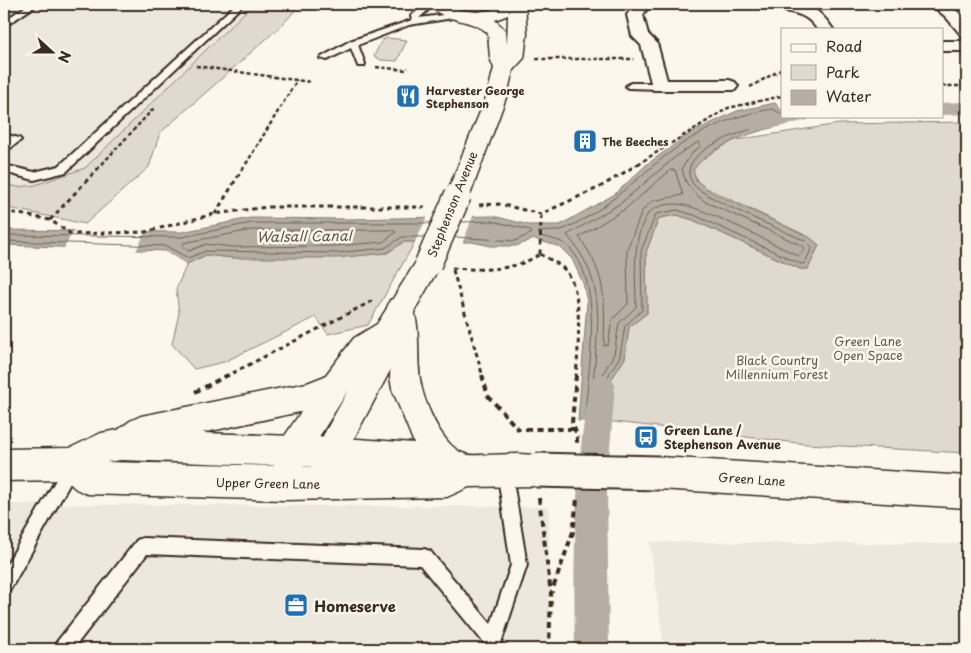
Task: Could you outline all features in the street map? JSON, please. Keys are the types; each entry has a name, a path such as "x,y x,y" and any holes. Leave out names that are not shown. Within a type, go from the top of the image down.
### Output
{"main road":[{"name":"Stephenson Avenue","path":"438,4 447,11 485,21 497,31 499,58 504,68"},
{"path":"466,16 500,12 514,4 518,48"},
{"name":"Stephenson Avenue","path":"285,484 293,451 334,386 364,347 393,320 430,272 464,200 504,68 515,58 518,48"},
{"name":"Stephenson Avenue","path":"324,484 330,452 385,354 393,320"},
{"path":"393,320 406,340 405,377 407,389 428,442 454,465"},
{"path":"121,445 141,431 309,396 334,386"},
{"name":"Upper Green Lane","path":"6,465 73,464 101,448 121,445 330,452 454,465 536,470"},
{"name":"Upper Green Lane","path":"73,464 87,478 285,484 447,481 454,465"},
{"name":"Green Lane","path":"536,470 659,473 967,492"}],"street":[{"path":"642,4 635,15 640,36 649,43 659,86 729,86"},
{"path":"782,4 814,12 824,28"},
{"path":"938,4 964,24"},
{"path":"944,46 967,46"}],"lane":[{"path":"4,25 34,4"},
{"path":"4,170 34,176 62,169 240,4"},
{"path":"324,58 353,43 409,21 431,4"},
{"path":"409,21 466,16"},
{"path":"353,43 365,65"},
{"path":"631,86 659,86"},
{"path":"4,137 16,140 4,150"},
{"path":"4,584 73,464"},
{"path":"492,645 520,564 504,469"},
{"path":"62,649 143,546 424,557 492,645"}],"path":[{"path":"518,48 526,49 532,58 545,60 593,57 652,59"},
{"path":"365,65 406,70 408,68"},
{"path":"200,66 310,82"},
{"path":"729,86 749,88 781,70"},
{"path":"214,214 297,80"},
{"path":"944,86 967,86"},
{"path":"464,200 499,204 541,214 600,187 728,108 781,96"},
{"path":"50,220 162,101"},
{"path":"4,211 50,220 71,234 145,232 214,214 268,208 432,206"},
{"path":"190,394 430,272 513,268 528,263 540,254 541,214"},
{"path":"430,272 488,396 518,429 575,429"},
{"path":"536,470 551,594"}],"shaded area":[{"path":"4,4 253,4 85,168 35,185 18,187 4,184"},
{"path":"4,504 549,507 549,649 4,649"},
{"path":"650,542 967,544 967,649 664,649"}],"green space":[{"path":"253,4 301,4 282,25 160,133 149,167 85,224 4,207 4,184 18,187 35,185 85,168"},
{"path":"387,38 407,40 397,61 381,60 374,56 382,40"},
{"name":"Green Lane Open Space","path":"967,122 967,453 807,444 597,420 609,383 625,358 629,327 647,313 646,252 659,218 677,215 693,220 800,269 808,269 819,245 809,237 702,186 697,181 693,170 702,158 735,140 839,124"},
{"path":"403,242 415,242 368,325 328,334 316,317 224,362 194,369 172,344 179,313 176,289 187,264 206,255 233,258 387,253"}],"water":[{"name":"Walsall Canal","path":"775,103 781,110 781,118 788,118 792,123 751,134 725,144 702,160 693,170 697,181 711,192 809,237 819,245 808,269 800,269 693,220 677,215 659,218 646,252 647,313 629,327 625,358 609,383 597,420 578,421 587,302 583,283 572,259 560,247 534,239 516,246 491,246 472,242 404,242 387,253 336,258 233,258 206,255 187,264 166,251 4,245 4,230 182,232 250,218 346,219 493,216 529,225 560,225 615,194 646,165 692,132 737,111"}],"pier":[{"path":"474,214 462,244 414,244 428,215"},
{"path":"147,229 136,251 63,250 74,230"}],"waterway":[{"path":"944,109 967,108"},
{"path":"756,125 791,118"},
{"path":"592,649 592,485 602,386"}],"place":[{"name":"Harvester George Stephenson","path":"408,96"},
{"name":"The Beeches","path":"585,141"},
{"name":"Green Lane / Stephenson Avenue","path":"646,437"},
{"name":"Homeserve","path":"296,605"}],"park label":[{"name":"Black Country Millennium Forest","path":"777,367"}]}
